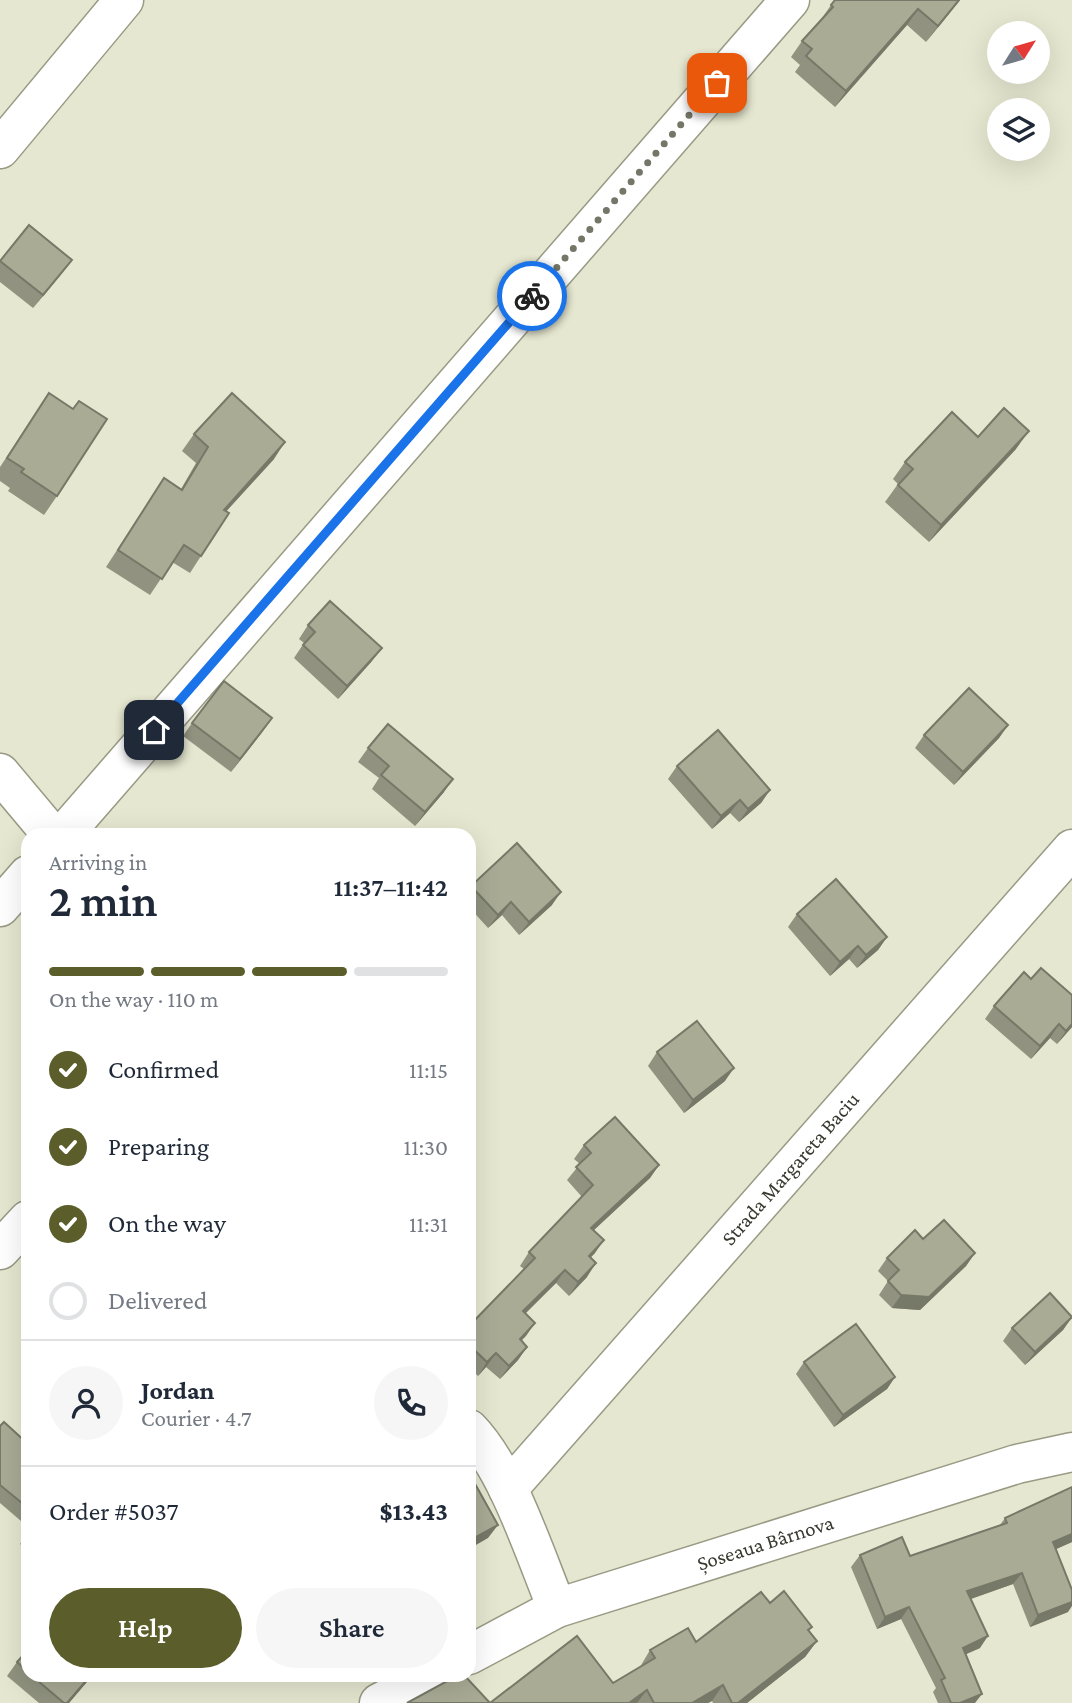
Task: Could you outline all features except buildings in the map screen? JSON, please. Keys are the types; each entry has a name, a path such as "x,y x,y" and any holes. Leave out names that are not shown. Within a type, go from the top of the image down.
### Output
{"street":[{"path":"0,149 124,0"},
{"path":"69,828 790,0"},
{"path":"0,773 46,828"},
{"name":"Strada Margareta Baciu","path":"508,1489 1072,849"},
{"path":"0,907 21,883"},
{"path":"0,1250 21,1228"},
{"path":"476,1436 508,1489 557,1608"},
{"name":"Șoseaua Bârnova","path":"476,1651 557,1608 1017,1464 1072,1452"},
{"path":"379,1703 419,1682"}],"way so far":[{"path":"532,296 717,83"}],"route":[{"path":"154,730 532,296"}]}
